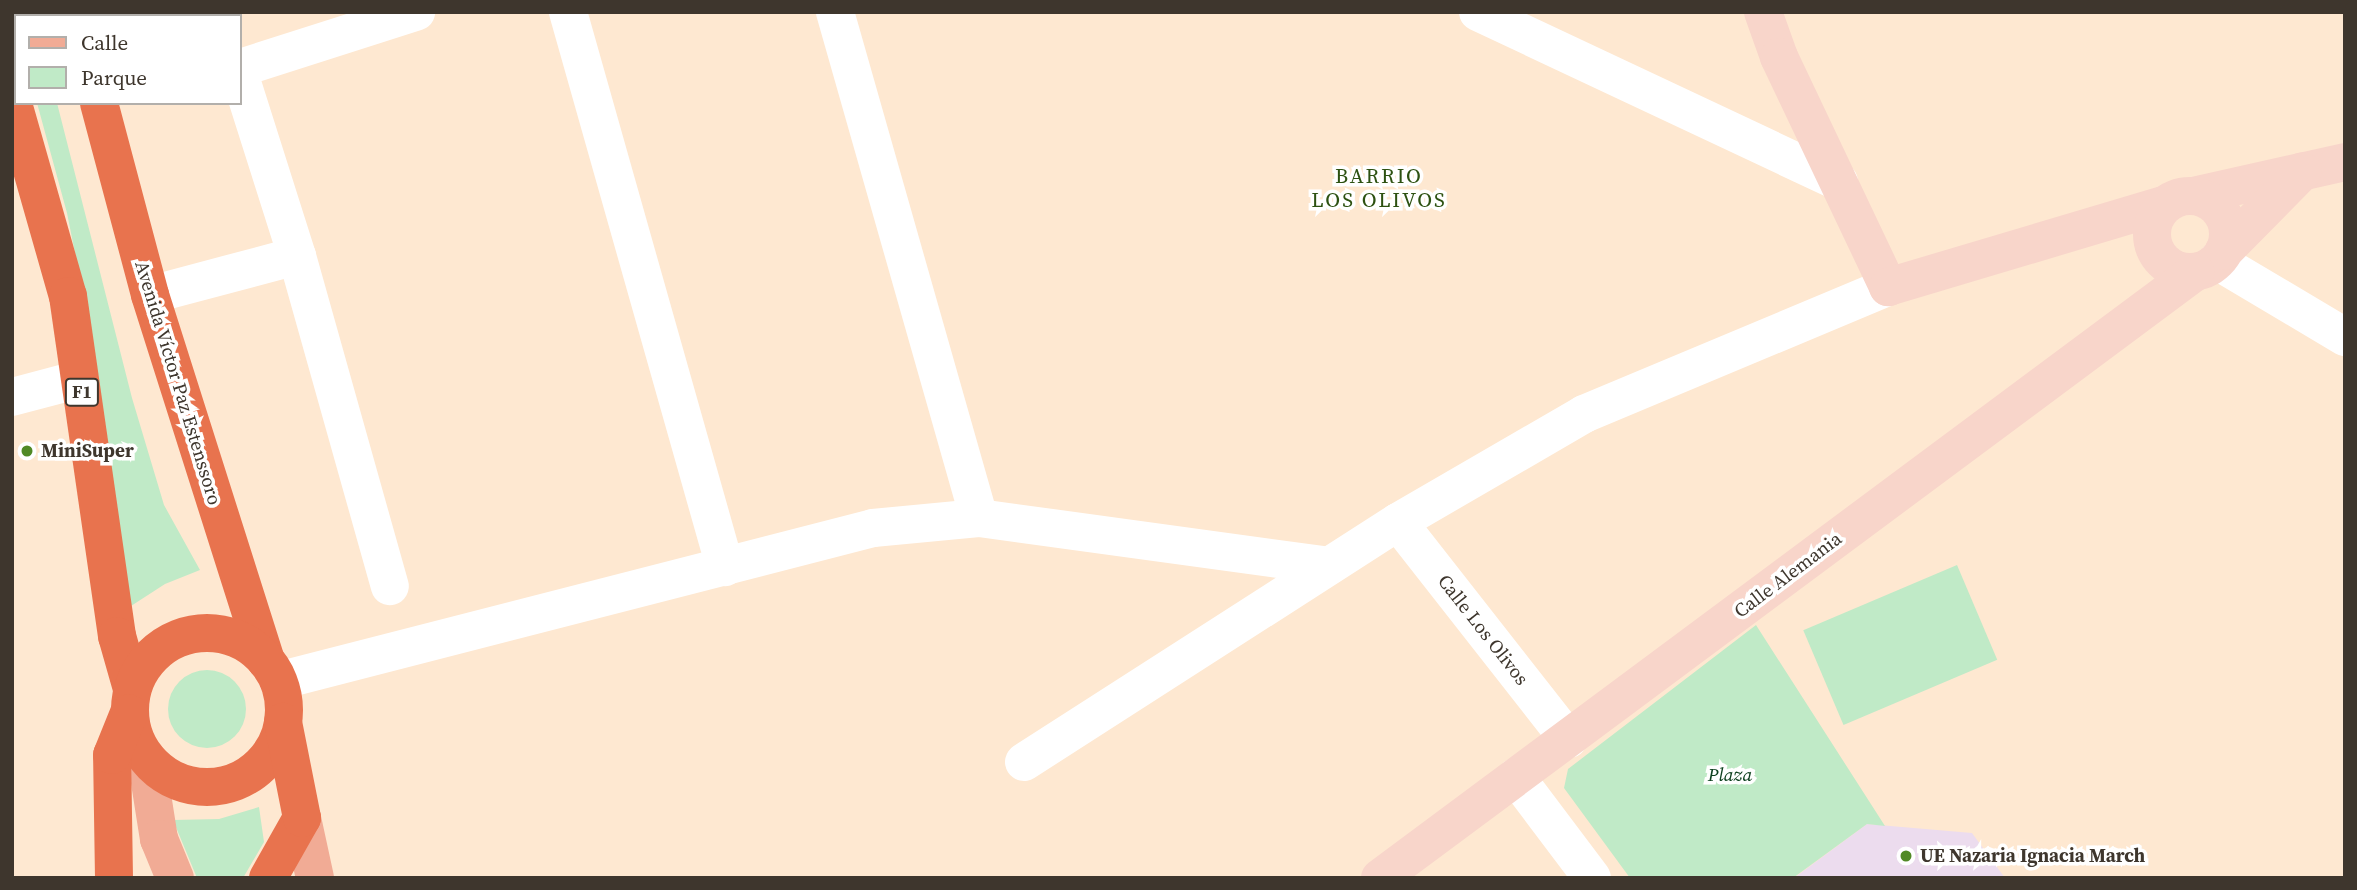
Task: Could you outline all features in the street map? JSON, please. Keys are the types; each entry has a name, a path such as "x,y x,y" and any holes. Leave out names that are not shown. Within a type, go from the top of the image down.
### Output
{"highway":[{"name":"F1","path":"12,100 68,296 117,636 131,701 134,736 146,757 164,775 188,785 214,787 238,781 260,766 275,747 283,722"},
{"name":"Avenida Víctor Paz Estenssoro","path":"100,105 150,295 272,671"},
{"path":"114,878 112,755 142,667 158,650 179,638 202,633 226,636 248,645 272,671"},
{"name":"F1","path":"272,671 302,818"},
{"path":"268,878 302,818"}],"main road":[{"name":"F1","path":"146,757 159,839 175,878"},
{"name":"F1","path":"302,818 315,878"}],"street":[{"path":"242,67 416,12"},
{"path":"568,12 725,567"},
{"path":"835,12 979,518"},
{"path":"1478,12 1839,182"},
{"path":"1763,12 1779,57 1888,287"},
{"path":"242,82 297,256 390,586"},
{"path":"1024,762 1398,522 1584,414 1888,287 2179,200 2345,162"},
{"name":"Calle Alemania","path":"1380,878 2212,261 2303,171"},
{"path":"2179,200 2153,224 2155,249 2172,267 2212,261 2345,337"},
{"path":"2179,200 2221,211 2228,230 2212,261"},
{"path":"150,295 297,256"},
{"path":"12,397 80,379"},
{"path":"272,671 725,567 873,528 979,518 1329,566"},
{"name":"Calle Los Olivos","path":"1398,522 1568,739"},
{"path":"1516,777 1592,878"}],"shaded area":[{"name":"UE Nazaria Ignacia March","path":"1867,824 1972,833 2005,878 1794,878"}],"green space":[{"path":"38,105 58,105 132,398 164,505 200,570 165,584 131,606 92,338 67,213"},
{"path":"1957,565 1997,660 1844,725 1803,630"},
{"name":"Plaza","path":"1756,625 1885,826 1867,824 1793,878 1630,878 1564,788 1568,769"},
{"path":"199,670 215,670 229,676 240,687 246,701 246,717 240,731 229,742 215,748 199,748 185,742 174,731 168,717 168,701 174,687 185,676"},
{"path":"259,807 264,842 243,878 197,878 173,820 219,819"}],"place":[{"name":"MiniSuper","path":"27,451"},
{"name":"UE Nazaria Ignacia March","path":"1906,856"}],"district":[{"name":"BARRIO LOS OLIVOS","path":"1379,188"}]}
